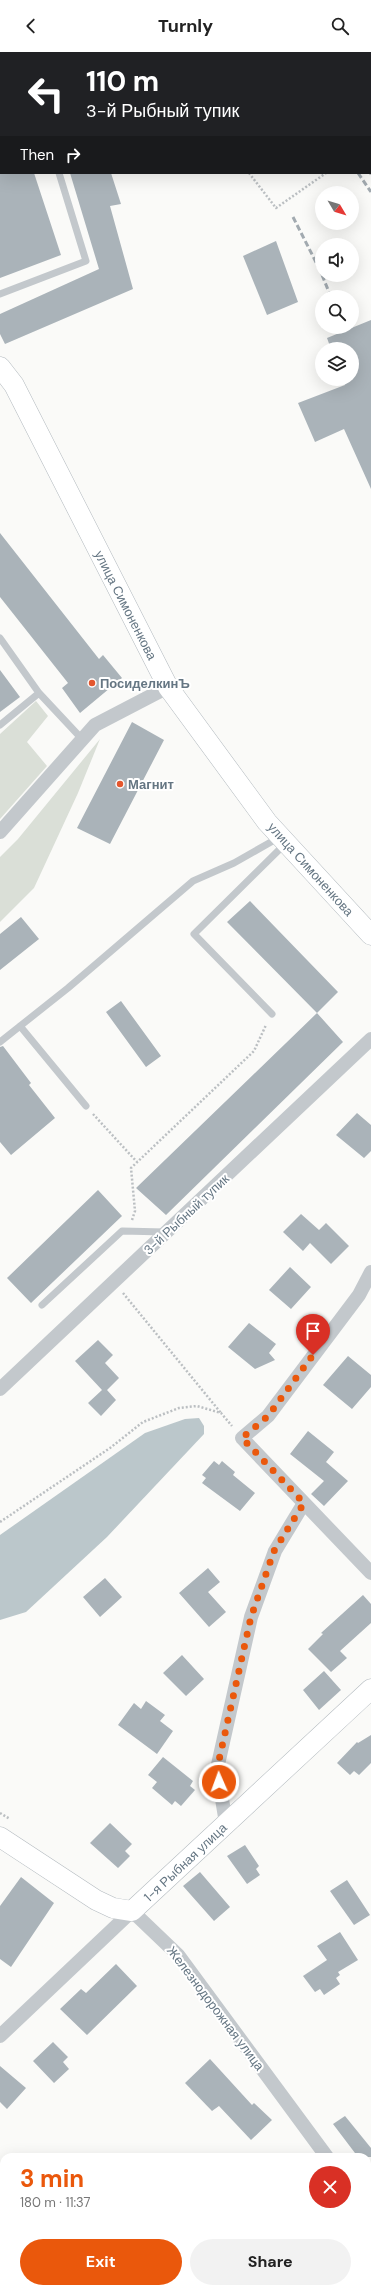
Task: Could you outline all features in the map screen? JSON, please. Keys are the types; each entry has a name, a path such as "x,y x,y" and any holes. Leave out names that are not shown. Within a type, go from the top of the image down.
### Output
{"street":[{"name":"улица Симоненкова","path":"0,367 14,385 168,687 267,822 371,935"},
{"path":"0,832 95,725 168,687"},
{"name":"3-й Рыбный тупик","path":"0,1389 371,1039"},
{"path":"371,1272 359,1295 268,1416 242,1438 371,1573"},
{"path":"226,1823 217,1769 251,1617 274,1551 304,1503"},
{"name":"1-я Рыбная улица","path":"0,2036 371,1689"},
{"path":"0,1837 96,1900 112,1908 132,1911"},
{"name":"Железнодорожная улица","path":"132,1911 178,1956 324,2153"}],"lane":[{"path":"0,294 86,261 59,174"},
{"path":"0,638 39,693 82,739"},
{"path":"0,726 39,693"},
{"path":"272,1014 194,934 283,840"},
{"path":"0,1042 193,881 283,840"},
{"path":"20,1026 86,1106"},
{"path":"42,1305 122,1231 167,1232"}],"path":[{"path":"250,174 276,208 325,174"},
{"path":"129,1231 135,1211 131,1168 254,1051 272,1014"},
{"path":"86,1106 137,1162"},
{"path":"114,1282 242,1438"},
{"path":"0,1522 110,1448 144,1422 179,1408 197,1406 221,1413"}],"shaded area":[{"path":"36,701 48,716 27,742 47,766 0,819 0,734"},
{"path":"100,739 78,793 34,888 0,922 0,857 18,839"},
{"path":"199,1418 204,1426 204,1434 107,1537 26,1612 0,1620 0,1535 145,1433 185,1419"}],"building":[{"path":"0,174 34,174 61,255 0,278"},
{"path":"70,174 111,174 121,204 110,206 133,289 5,344 0,334 0,314 99,269"},
{"path":"276,241 298,302 267,315 243,256"},
{"path":"371,320 371,489 344,429 315,442 298,403 342,386 359,386 359,342 328,342 327,338 337,334 359,334 359,325"},
{"path":"0,533 99,659 103,655 122,678 80,713 62,688 68,683 0,597"},
{"path":"0,670 20,697 0,712"},
{"name":"Магнит","path":"132,722 164,740 110,844 77,828"},
{"path":"250,901 338,992 317,1013 227,922"},
{"path":"21,917 39,939 0,970 0,934"},
{"path":"121,1001 161,1056 146,1067 106,1012"},
{"path":"317,1013 343,1042 166,1215 136,1188"},
{"path":"3,1046 31,1083 29,1085 55,1118 11,1155 0,1142 0,1047"},
{"path":"357,1113 371,1125 371,1151 364,1158 336,1135"},
{"path":"98,1190 122,1216 31,1303 7,1278"},
{"path":"301,1214 319,1230 326,1223 349,1246 331,1264 310,1243 303,1251 283,1232"},
{"path":"290,1267 311,1287 291,1309 269,1290"},
{"path":"249,1323 276,1344 269,1353 275,1360 255,1369 228,1347"},
{"path":"98,1340 113,1355 105,1363 119,1378 107,1390 116,1400 101,1416 88,1403 102,1390 75,1361"},
{"path":"348,1356 371,1375 371,1387 352,1409 323,1385"},
{"path":"308,1431 334,1452 326,1462 348,1481 324,1506 311,1494 324,1481 290,1454"},
{"path":"214,1461 219,1465 222,1461 235,1472 233,1475 255,1493 240,1511 202,1483 206,1478 202,1475"},
{"path":"208,1568 220,1582 208,1592 226,1612 209,1627 179,1593"},
{"path":"105,1578 122,1597 100,1617 83,1597"},
{"path":"363,1595 371,1604 371,1623 340,1651 347,1658 331,1672 308,1649 323,1634 321,1633"},
{"path":"182,1655 204,1679 186,1696 163,1673"},
{"path":"324,1671 341,1690 319,1710 303,1690"},
{"path":"146,1701 165,1715 160,1721 173,1731 157,1754 118,1725 134,1703 141,1709"},
{"path":"371,1735 371,1763 359,1775 354,1771 350,1775 337,1763 357,1742 358,1743"},
{"path":"163,1757 193,1781 190,1786 195,1790 181,1806 175,1801 172,1805 152,1788 157,1782 148,1775"},
{"path":"110,1823 132,1844 125,1851 130,1856 118,1868 90,1843"},
{"path":"245,1845 259,1866 256,1869 260,1875 247,1884 227,1856"},
{"path":"200,1872 230,1907 214,1921 183,1886"},
{"path":"21,1877 54,1903 11,1967 0,1959 0,1906"},
{"path":"347,1880 370,1915 354,1925 330,1891"},
{"path":"340,1932 358,1960 338,1972 340,1975 336,1978 340,1984 324,1995 320,1989 315,1992 303,1976 327,1960 317,1946"},
{"path":"116,1964 137,1986 87,2035 60,2009 81,1989 86,1993"},
{"path":"53,2042 68,2057 63,2062 69,2069 54,2083 33,2061"},
{"path":"210,2059 252,2105 254,2103 272,2120 251,2140 219,2106 212,2111 185,2083"},
{"path":"0,2066 26,2088 7,2109 0,2102"},
{"path":"345,2116 371,2148 371,2153 355,2153 333,2124"}],"railway":[{"path":"359,174 371,192"},
{"path":"293,217 315,260"},
{"path":"325,282 328,290"}],"place":[{"name":"ПосиделкинЪ","path":"92,683"},
{"name":"Магнит","path":"120,784"}],"route":[{"path":"219,1782 217,1769 251,1617 274,1551 304,1503 242,1438 268,1416 313,1355"}]}
